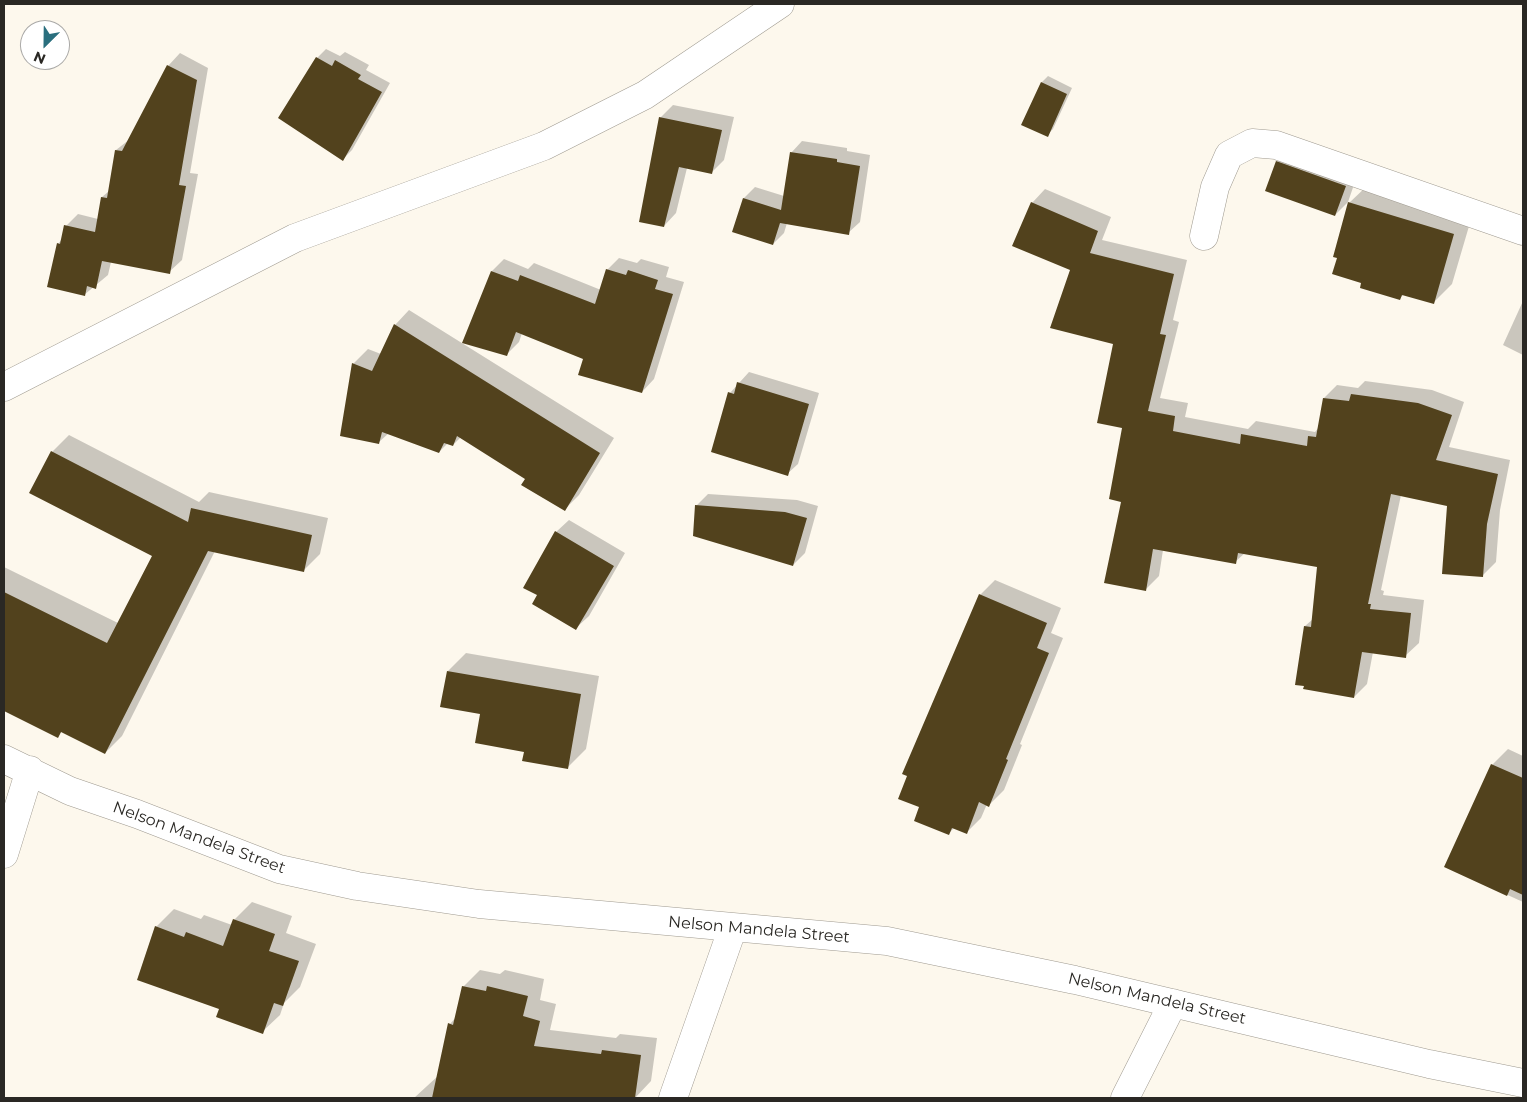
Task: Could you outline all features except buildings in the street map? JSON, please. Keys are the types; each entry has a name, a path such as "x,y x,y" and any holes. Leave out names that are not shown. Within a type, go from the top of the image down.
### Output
{"street":[{"path":"4,387 295,238 544,146 645,95 780,4"},
{"path":"1204,236 1215,188 1229,155 1252,143 1276,145 1523,231"},
{"name":"Nelson Mandela Street","path":"4,759 70,791 136,814 279,869 357,886 479,904 887,941 1075,980 1429,1064 1523,1083"},
{"path":"4,854 30,770"},
{"path":"673,1098 733,927"},
{"path":"1125,1098 1173,1003"}]}
